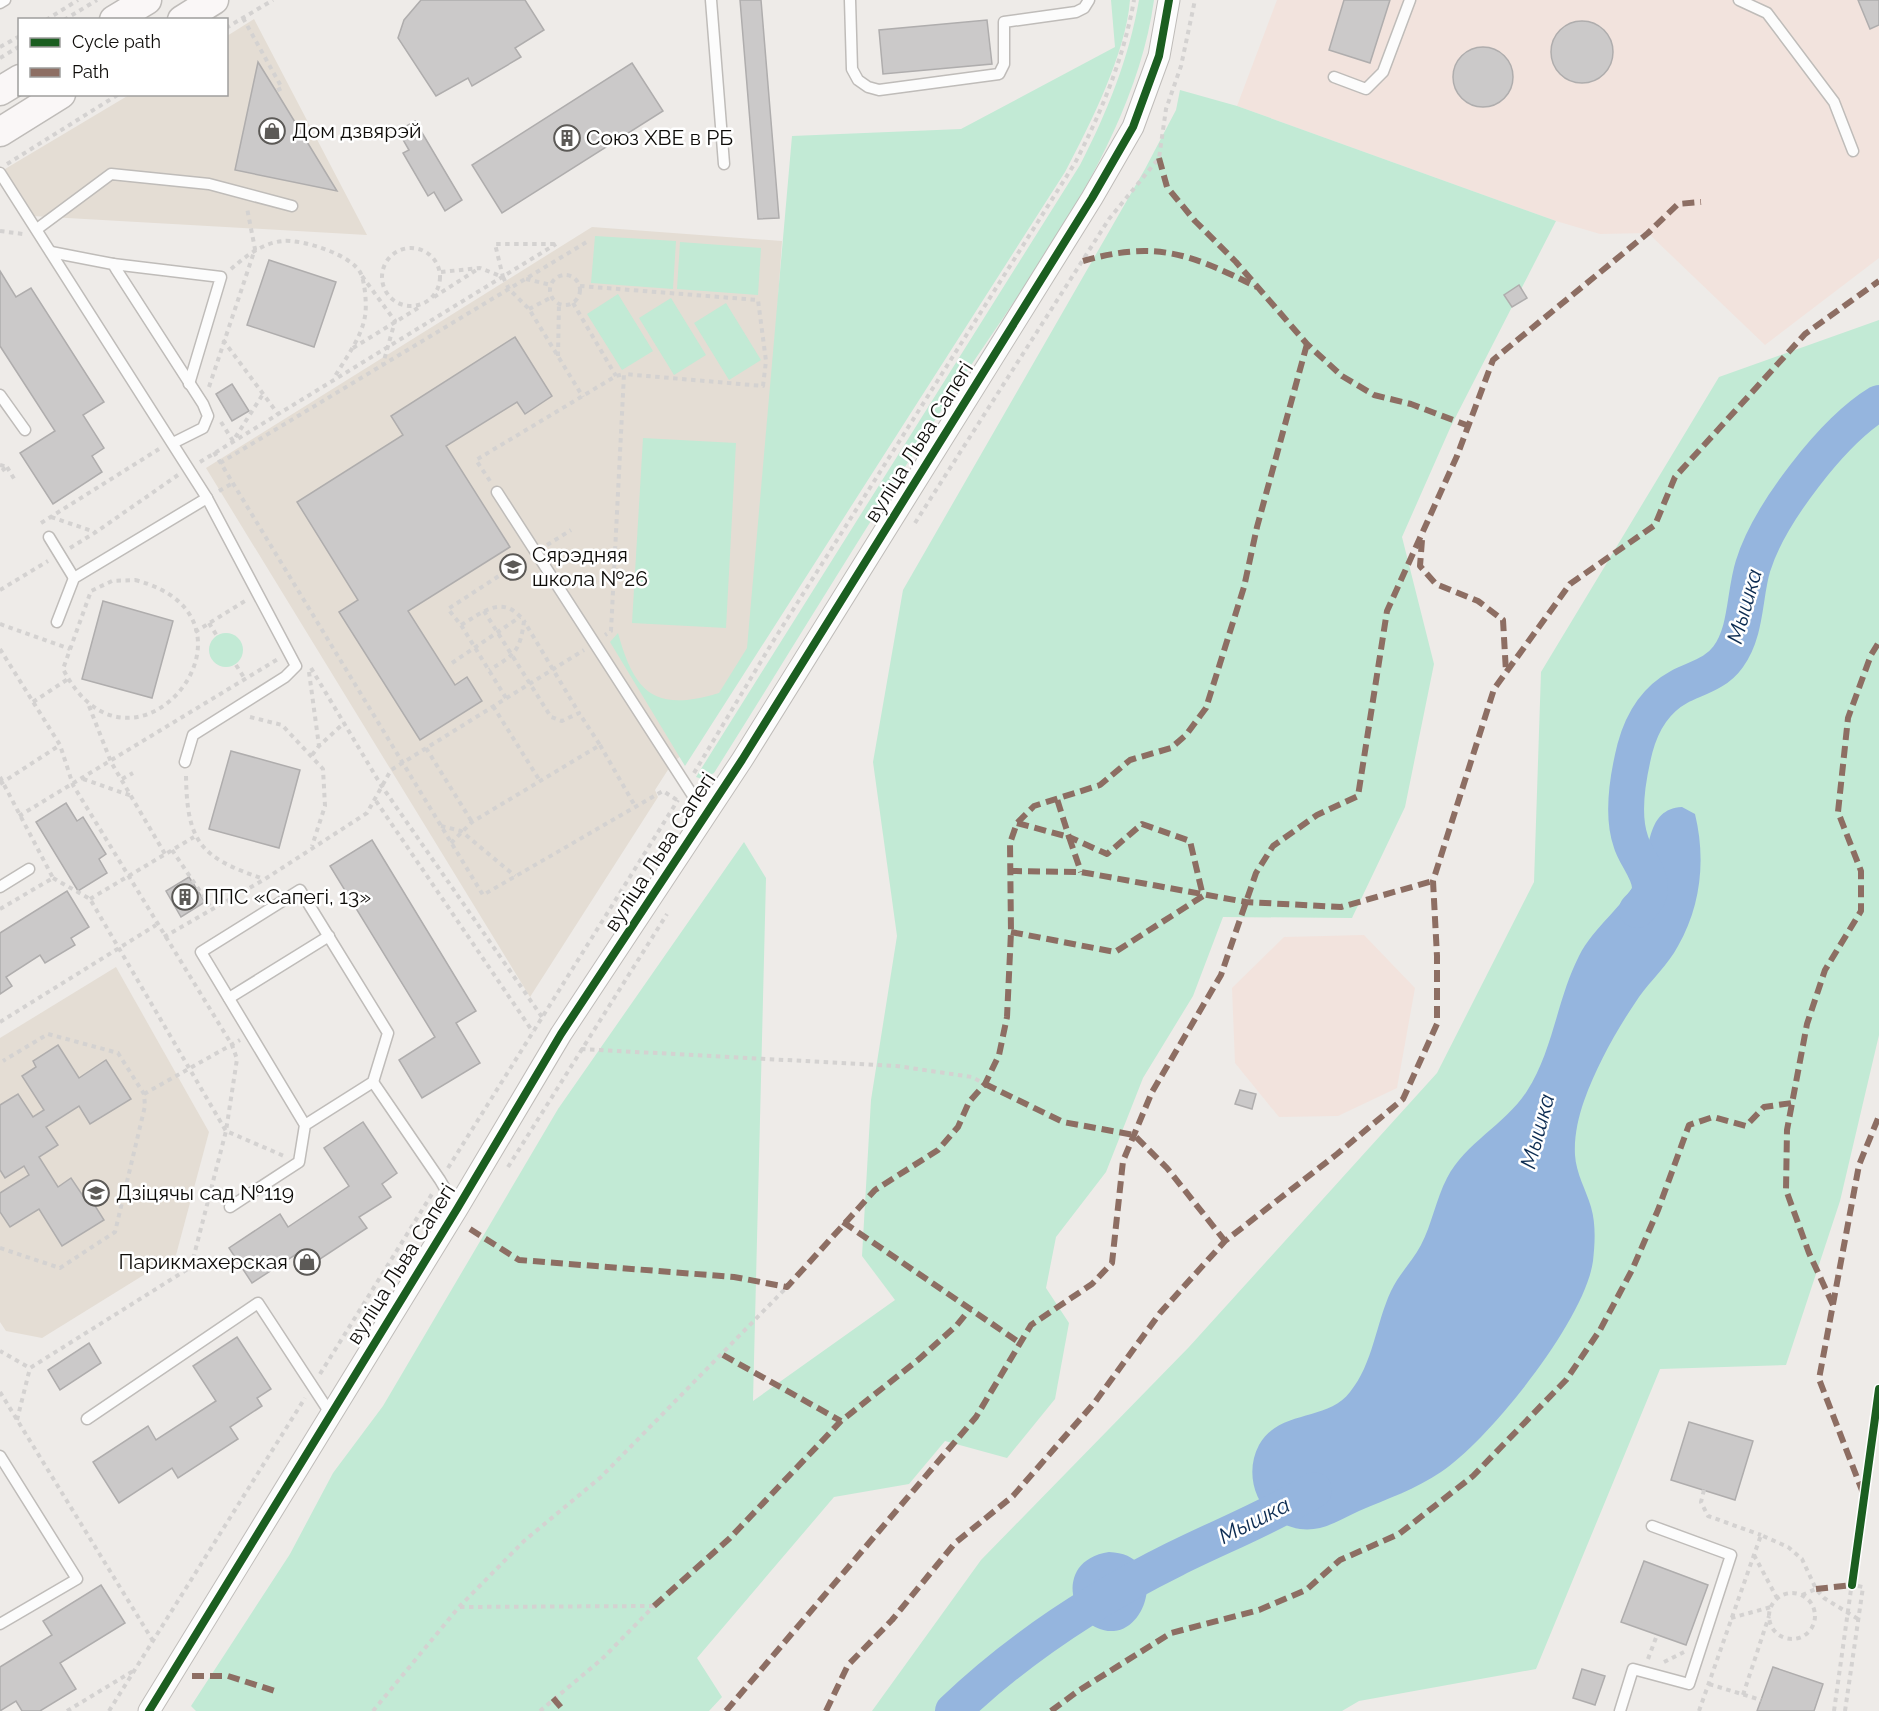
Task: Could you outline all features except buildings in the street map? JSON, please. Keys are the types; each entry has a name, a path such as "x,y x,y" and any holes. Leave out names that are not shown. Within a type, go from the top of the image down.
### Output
{"main road":[{"path":"117,18 147,0"},
{"path":"185,18 214,0"},
{"path":"0,91 18,80"},
{"path":"0,132 58,96"}],"street":[{"name":"вуліца Льва Сапегі","path":"149,1711 457,1209 561,1034 706,816 1110,168 1133,127 1159,56 1169,0"}],"lane":[{"path":"0,3 5,0"},
{"path":"711,0 724,164"},
{"path":"850,0 852,69 858,80 879,90 999,74 1004,64 1004,22 1076,12 1084,8 1089,0"},
{"path":"1334,77 1366,89 1383,72 1410,0"},
{"path":"1739,0 1767,13 1834,102 1853,151"},
{"path":"0,170 32,232 51,252 188,468 210,496 296,666 285,677 193,735 186,762"},
{"path":"32,232 111,174 209,184 292,206"},
{"path":"51,252 114,264 221,277 189,384"},
{"path":"114,264 189,384 204,402 208,416 203,428 173,443"},
{"path":"0,395 25,430"},
{"path":"497,492 706,816"},
{"path":"57,622 74,578 210,496"},
{"path":"49,537 74,578"},
{"path":"0,886 29,869"},
{"path":"231,1207 299,1162 305,1125 201,952 300,890 388,1033 373,1082 305,1125"},
{"path":"229,998 330,936"},
{"path":"373,1082 440,1180 457,1209"},
{"path":"87,1419 258,1303 330,1413"},
{"path":"0,1456 77,1579 0,1624"},
{"path":"1620,1711 1633,1670 1689,1684 1731,1555 1652,1526"}],"path":[{"path":"49,18 78,0"},
{"path":"67,18 97,0"},
{"path":"228,27 273,0"},
{"path":"109,1711 678,800 772,643 1075,163 1093,129 1125,42 1134,0"},
{"path":"243,18 282,88 276,91"},
{"path":"0,47 18,37"},
{"path":"0,58 18,47"},
{"path":"0,170 116,96"},
{"path":"233,441 204,402 255,249 244,192"},
{"path":"0,231 32,232"},
{"path":"220,463 590,240"},
{"path":"221,277 255,249 283,241 321,247 351,263 395,321"},
{"path":"0,590 96,532 188,468 389,344 503,277 556,244 495,244 503,277 509,289 529,309 583,397"},
{"path":"412,248 423,250 433,258 441,272 440,286 434,296 422,305 404,306 392,300 384,289 382,274 387,261 397,251 412,248"},
{"path":"352,348 480,268"},
{"path":"441,272 480,268 503,277"},
{"path":"333,380 352,348 365,315 361,274"},
{"path":"558,357 559,304 552,297 551,285 558,277 567,275 573,277 580,286 580,294 573,303 559,304"},
{"path":"526,279 551,285"},
{"path":"497,492 476,460 616,376 624,374 763,386 766,361 758,300 580,286"},
{"path":"529,309 552,297"},
{"path":"573,303 616,376"},
{"path":"208,319 278,414"},
{"path":"383,365 395,321"},
{"path":"164,937 265,879 367,813 376,801 381,784 391,770 594,644 611,631 624,374"},
{"path":"233,441 262,394"},
{"path":"41,523 160,448"},
{"path":"214,452 483,895 663,791 678,800"},
{"path":"0,465 7,467 16,482"},
{"path":"0,472 7,467"},
{"path":"210,496 233,483"},
{"path":"50,517 96,532"},
{"path":"507,698 461,625 448,609 571,530"},
{"path":"135,579 158,585 177,599 191,618 195,632 196,663 187,685 172,702 152,713 130,717 109,714 89,704 73,689 63,669 70,649 91,591 112,581 135,579"},
{"path":"195,632 252,596"},
{"path":"461,625 484,611 500,606 517,611 635,806"},
{"path":"484,611 551,717 562,721 579,713"},
{"path":"452,663 521,617"},
{"path":"489,670 513,656 522,642 524,621"},
{"path":"210,623 217,636"},
{"path":"0,624 70,649"},
{"path":"0,649 60,746 73,785 156,925 232,1045 237,1059 226,1131 191,1267 30,1368 16,1420"},
{"path":"319,746 307,663 381,784 542,1017"},
{"path":"236,665 245,679"},
{"path":"33,702 68,679"},
{"path":"89,704 111,762 165,854"},
{"path":"493,706 540,781"},
{"path":"230,713 282,725 323,769 325,806 312,847"},
{"path":"312,755 344,723"},
{"path":"451,843 472,822 600,745"},
{"path":"2,783 60,746"},
{"path":"426,748 472,822"},
{"path":"186,762 186,808 194,837 208,853 234,869 265,879"},
{"path":"122,779 133,773"},
{"path":"0,777 34,843"},
{"path":"82,779 132,796"},
{"path":"19,816 73,785"},
{"path":"376,801 533,1032"},
{"path":"441,826 462,831 515,876"},
{"path":"90,899 194,837"},
{"path":"171,850 212,909"},
{"path":"53,878 90,899 118,951 226,1131 299,1162"},
{"path":"0,1022 118,951 156,925"},
{"path":"0,1248 60,1268 115,1232 145,1106 144,1094 118,1053 48,1034 3,1061"},
{"path":"144,1094 250,1034"},
{"path":"581,1049 897,1066 972,1077 985,1084"},
{"path":"374,1711 459,1607 524,1541 601,1477 787,1287"},
{"path":"0,1351 30,1368"},
{"path":"1834,1711 1879,1389"},
{"path":"0,1392 153,1641"},
{"path":"1704,1490 1701,1502 1708,1516 1788,1547 1802,1559 1816,1589 1824,1598 1858,1619"},
{"path":"1700,1711 1761,1535"},
{"path":"1753,1555 1777,1598"},
{"path":"1846,1711 1863,1587 1852,1585"},
{"path":"1801,1595 1816,1589"},
{"path":"1743,1695 1769,1616 1777,1598 1788,1593 1801,1595 1811,1603 1815,1616 1813,1624 1804,1636 1789,1639 1782,1637 1771,1627 1769,1616"},
{"path":"459,1607 654,1606 602,1659 540,1711"},
{"path":"1644,1672 1657,1635"},
{"path":"67,1711 135,1670"},
{"path":"1709,1684 1761,1700"}],"shaded area":[{"path":"1277,0 1879,0 1879,258 1765,345 1648,233 1600,234 1556,221 1237,106"},
{"path":"254,19 367,235 32,216 5,169 127,96 228,96 228,35"},
{"name":"Сярэдняя школа №26","path":"592,227 782,241 755,644 685,753 673,762 655,790 658,797 530,997 206,468"},
{"path":"1364,935 1415,988 1397,1088 1338,1116 1279,1117 1235,1063 1232,988 1284,937"},
{"name":"Дзіцячы сад №119","path":"116,967 209,1132 176,1255 42,1338 6,1331 0,1322 0,1038"}],"green space":[{"path":"1111,0 1130,0 1122,43 1095,111 1065,172 685,766 610,642 618,633 632,671 651,693 664,699 679,700 719,693 747,648 792,136 961,129 1115,47"},
{"path":"1139,0 1154,0 1143,54 1124,107 1101,159 1073,209 918,446 714,773 702,779 696,777 1080,165 1116,85 1135,22"},
{"path":"1180,90 1237,106 1556,221 1451,426 1402,537 1434,664 1405,807 1352,918 1223,917 1193,996 1143,1078 1106,1172 1056,1237 1046,1288 1069,1323 1055,1399 1007,1458 945,1441 909,1484 834,1497 697,1658 722,1697 709,1711 196,1711 191,1706 290,1554 333,1473 383,1406 558,1109 744,842 766,878 753,1401 895,1300 862,1256 871,1100 897,936 873,762 903,590 1145,169 1176,110"},
{"path":"595,236 676,241 673,289 591,283"},
{"path":"680,242 761,248 758,295 677,289"},
{"path":"618,294 653,351 622,370 587,314"},
{"path":"671,298 706,355 674,375 639,318"},
{"path":"726,303 761,360 729,380 694,323"},
{"path":"1879,320 1879,1035 1840,1201 1786,1365 1660,1369 1536,1669 1359,1701 1342,1711 872,1711 981,1560 1189,1347 1437,1073 1534,882 1541,672 1719,377"},
{"path":"643,438 736,443 726,628 632,623"},
{"path":"226,633 238,638 243,650 238,662 226,667 214,662 209,650 214,638"}],"water":[{"path":"1682,807 1695,814 1700,848 1699,882 1692,915 1674,953 1639,997 1608,1048 1589,1088 1578,1121 1575,1141 1576,1162 1593,1213 1595,1240 1593,1261 1586,1286 1573,1314 1554,1345 1509,1406 1461,1456 1441,1472 1411,1489 1324,1527 1300,1529 1286,1525 1265,1509 1258,1498 1252,1472 1259,1445 1278,1426 1329,1408 1340,1401 1358,1381 1391,1291 1421,1245 1447,1178 1464,1154 1508,1114 1527,1091 1543,1059 1565,990 1585,945 1633,887 1643,866 1656,823 1670,809"},
{"path":"1109,1552 1127,1556 1139,1565 1146,1577 1147,1591 1144,1605 1137,1618 1126,1627 1114,1631 1099,1629 1087,1621 1078,1610 1073,1596 1073,1582 1079,1569 1090,1558"}],"waterway":[{"name":"Мышка","path":"1637,910 1644,903 1650,888 1648,876 1631,842 1626,807 1630,771 1641,729 1663,698 1679,687 1712,672 1728,657 1739,636 1753,566 1773,523 1805,475 1823,453 1861,416 1879,403"},
{"name":"Мышка","path":"953,1711 1004,1666 1058,1626 1087,1608 1145,1574 1263,1518 1314,1490"}],"marked path":[{"path":"1159,158 1167,187 1195,221 1236,262 1307,344 1342,376 1374,395 1411,404 1469,426"},
{"path":"726,1711 976,1417 1031,1325 1092,1284 1112,1263 1123,1161 1152,1092 1221,975 1256,873 1273,846 1317,815 1358,796 1387,611 1457,456 1493,360 1648,233 1678,204 1701,202"},
{"path":"1083,261 1109,255 1153,251 1192,259 1257,287"},
{"path":"826,1711 848,1665 892,1620 955,1543 1013,1496 1095,1402 1160,1313 1225,1241 1337,1154 1403,1099 1437,1024 1437,956 1433,881 1494,689 1570,584 1655,525 1675,477 1805,334 1879,281"},
{"path":"470,1229 519,1260 734,1277 787,1287 875,1190 938,1150 958,1127 969,1102 985,1084 999,1055 1007,1017 1011,932 1010,843 1017,823 1034,806 1100,785 1130,760 1171,748 1186,735 1206,708 1244,587 1257,527 1307,344"},
{"path":"1422,540 1420,566 1436,584 1478,601 1503,620 1506,672"},
{"path":"1833,1305 1809,1253 1786,1190 1787,1130 1807,1024 1825,970 1861,911 1861,871 1838,812 1848,718 1871,655 1879,642"},
{"path":"1011,932 1115,952 1203,896 1190,841 1142,824 1107,854 1069,837 1057,799"},
{"path":"1017,823 1069,837 1081,872"},
{"path":"1010,871 1081,872 1246,902 1341,907 1433,881"},
{"path":"985,1084 1063,1122 1134,1135 1167,1168 1225,1241"},
{"path":"1051,1711 1078,1691 1171,1633 1259,1610 1306,1590 1340,1560 1399,1534 1473,1476 1566,1380 1600,1330 1632,1270 1658,1210 1689,1125 1713,1117 1746,1126 1764,1107 1792,1103"},
{"path":"1863,1493 1819,1379 1859,1165 1879,1116"},
{"path":"843,1222 1020,1343"},
{"path":"654,1606 730,1538 841,1421 918,1360 957,1325 970,1309"},
{"path":"723,1355 841,1421"},
{"path":"1816,1589 1852,1585"},
{"path":"192,1676 228,1676 278,1692"},
{"path":"553,1698 564,1711"}],"cycle path":[{"path":"149,1711 457,1209 561,1034 742,760 1092,198 1133,127 1159,56 1169,0"},
{"path":"1852,1585 1879,1389"}],"place":[{"name":"Дом дзвярэй","path":"272,131"},
{"name":"Союз ХВЕ в РБ","path":"567,138"},
{"name":"Сярэдняя школа №26","path":"513,567"},
{"name":"ППС «Сапегі, 13»","path":"185,897"},
{"name":"Дзіцячы сад №119","path":"96,1193"},
{"name":"Парикмахерская","path":"307,1262"}]}
